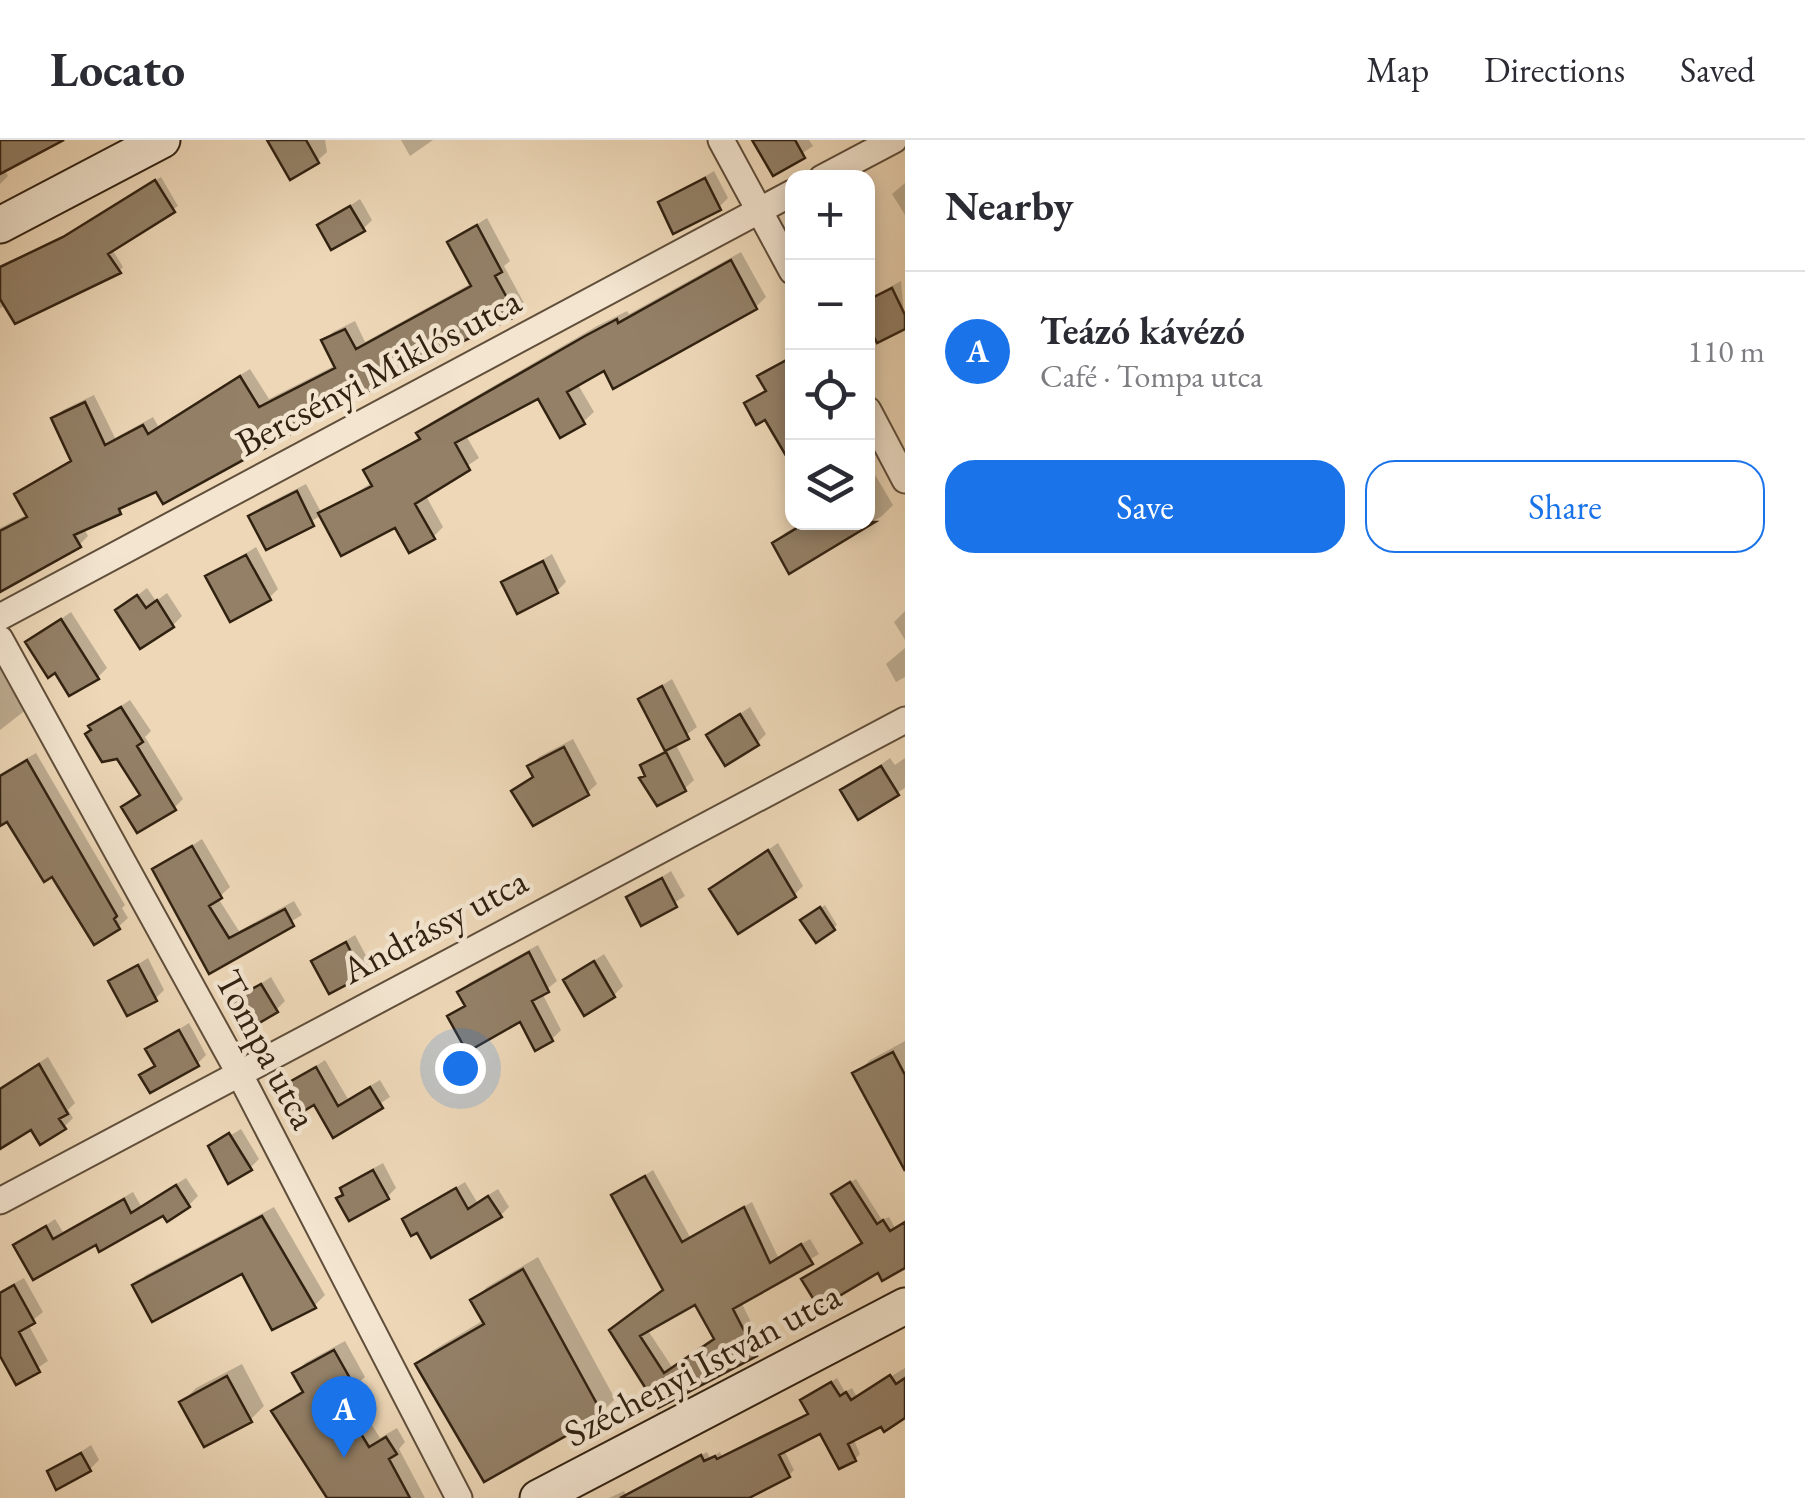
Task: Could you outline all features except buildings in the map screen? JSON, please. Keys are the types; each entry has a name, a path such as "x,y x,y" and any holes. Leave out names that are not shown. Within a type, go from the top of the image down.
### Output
{"street":[{"path":"0,225 162,140"},
{"path":"721,140 786,260"},
{"path":"837,170 894,140"},
{"name":"Bercsényi Miklós utca","path":"0,617 785,196"},
{"path":"875,423 905,480"},
{"name":"Tompa utca","path":"0,639 238,1072 459,1498"},
{"name":"Andrássy utca","path":"0,1201 905,720"},
{"name":"Széchenyi István utca","path":"538,1498 905,1306"}],"place":[{"name":"Teázó kávézó","path":"344,1458"}]}
